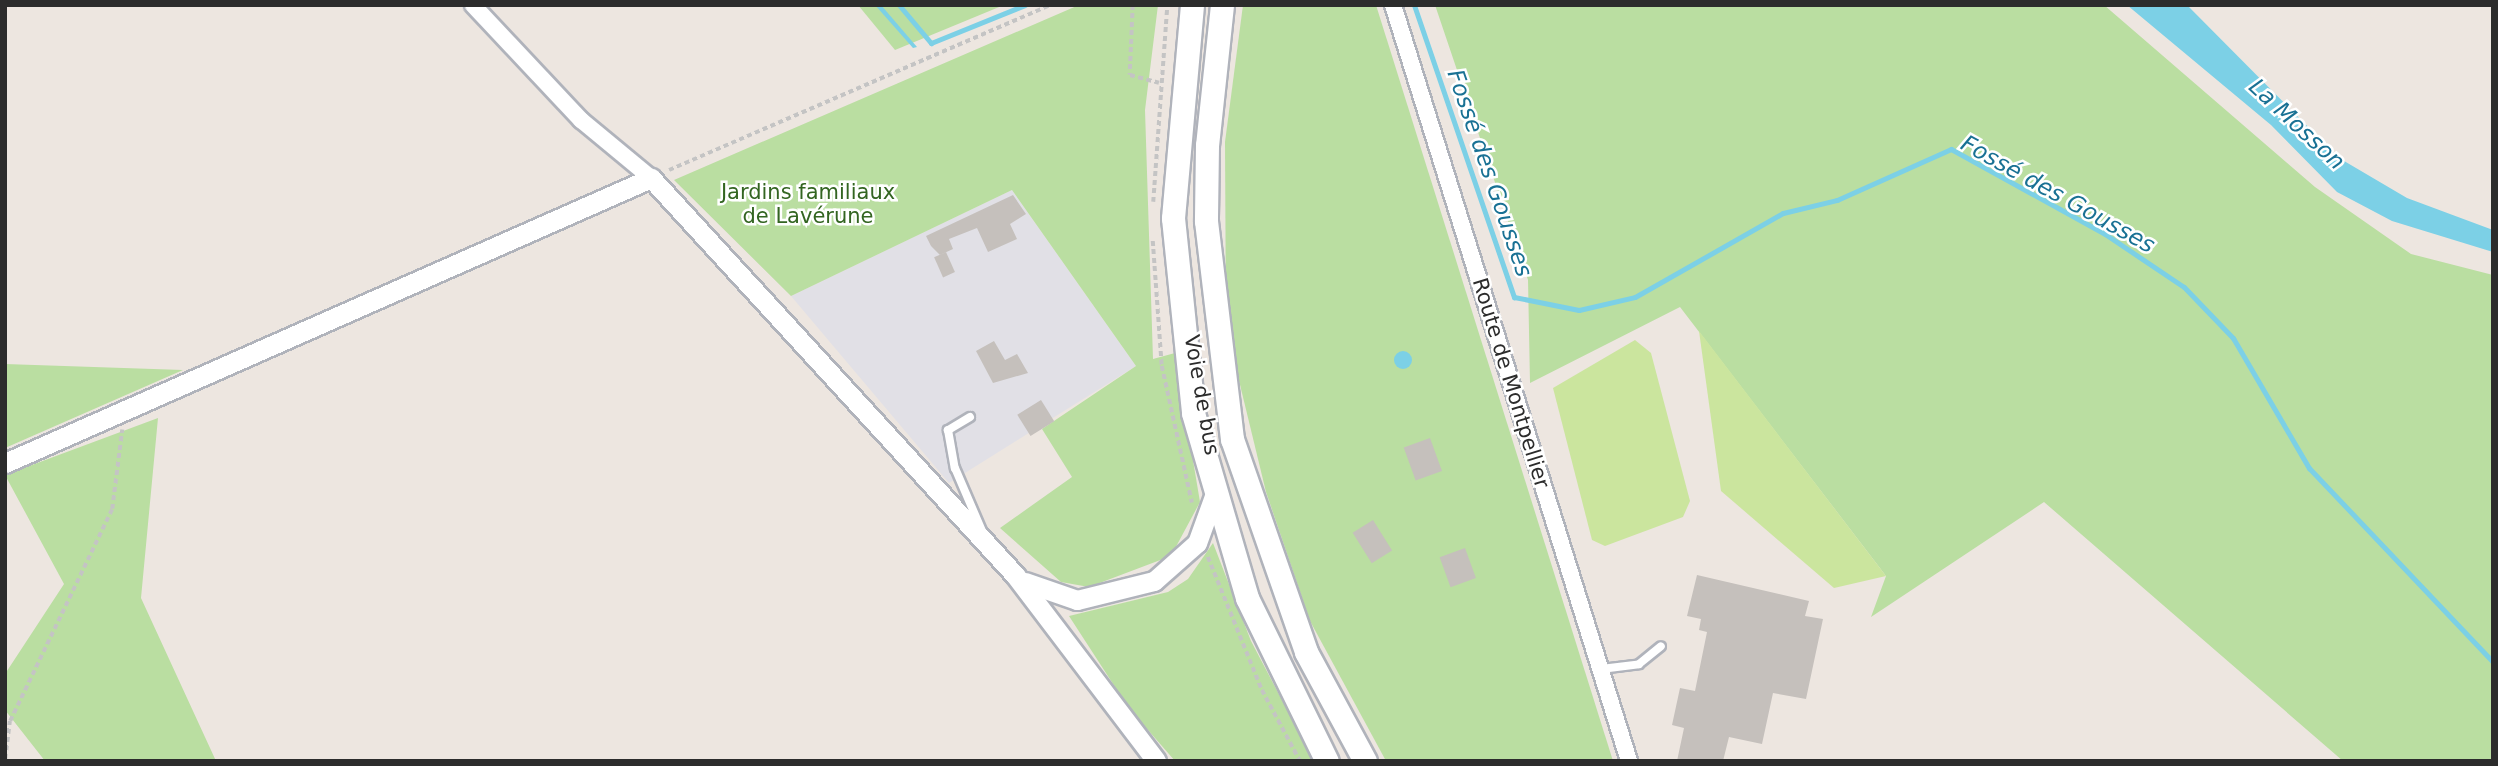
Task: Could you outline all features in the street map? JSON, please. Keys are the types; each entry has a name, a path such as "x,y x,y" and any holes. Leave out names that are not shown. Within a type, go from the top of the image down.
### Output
{"main road":[{"path":"1192,5 1176,147 1175,265 1193,413 1214,496 1247,598 1327,761"},
{"path":"1222,5 1206,221 1230,426 1281,591 1366,761"}],"street":[{"path":"473,5 581,120 651,177 1015,575 1156,761"},
{"name":"Route de Montpellier","path":"1393,5 1629,761"},
{"path":"5,463 651,177"},
{"path":"1015,575 1055,597 1115,594 1154,581 1197,543 1214,496"},
{"path":"1055,597 1057,631"}],"lane":[{"name":"Voie de bus","path":"1199,5 1183,220 1204,420 1262,615 1335,761"},
{"path":"970,417 948,430 955,468 984,541"},
{"path":"1601,669 1639,664 1661,646"}],"path":[{"path":"651,177 1051,5"},
{"path":"1133,5 1130,75 1158,83"},
{"path":"1152,184 1158,83 1167,5"},
{"path":"5,759 10,721 112,509 122,411"}],"shaded area":[{"path":"1012,190 1136,366 949,483 791,296"}],"green space":[{"path":"858,5 1004,5 895,50"},
{"name":"Jardins familiaux de Lavérune","path":"1079,5 1158,5 1145,110 1153,359 1175,353 1200,502 1171,556 1089,587 1061,582 1000,528 1072,477 1042,429 1136,366 1012,190 791,296 674,180"},
{"path":"1243,5 1376,5 1613,761 1386,761 1310,621 1266,492 1226,327 1225,142"},
{"path":"1435,5 2104,5 2315,187 2411,254 2493,275 2493,761 2343,761 2044,502 1871,617 1886,576 1680,307 1530,383 1528,280"},
{"path":"1699,331 1886,576 1834,588 1721,491"},
{"path":"1635,340 1651,353 1690,501 1683,517 1605,546 1592,540 1553,388"},
{"path":"5,364 183,370 5,448"},
{"path":"158,418 141,598 216,761 45,761 5,710 5,674 64,584 5,475"},
{"path":"1213,543 1251,641 1314,761 1175,761 1128,707 1069,616 1168,592 1188,579"}],"water":[{"path":"875,5 881,5 917,47 913,48"},
{"name":"La Mosson","path":"2127,5 2187,5 2339,158 2407,198 2493,230 2493,252 2392,221 2337,192 2271,125"},
{"path":"1403,351 1409,354 1412,360 1409,366 1403,369 1397,366 1394,360 1397,354"}],"building":[{"path":"1013,195 1026,214 1010,224 1017,239 988,252 977,228 949,239 953,249 940,255 931,246 926,236"},
{"path":"946,252 955,272 943,277 934,257"},
{"path":"994,341 1005,360 1017,354 1028,373 993,383 976,351"},
{"path":"1041,400 1054,421 1031,436 1017,415"},
{"path":"1430,438 1442,471 1416,480 1404,448"},
{"path":"1373,520 1392,551 1372,563 1353,533"},
{"path":"1465,548 1476,578 1451,587 1440,557"},
{"path":"1697,575 1809,601 1805,616 1823,619 1806,699 1773,693 1762,744 1729,737 1723,761 1677,761 1684,728 1672,725 1680,688 1695,691 1707,632 1699,630 1701,619 1687,616"}],"waterway":[{"name":"Fossé des Gousses","path":"899,5 931,43 1025,5"},
{"name":"Fossé des Gousses","path":"1414,5 1514,297 1579,310 1635,297 1783,213 1837,200 1951,149 2105,234 2184,287 2233,338 2309,468 2493,662"}]}
